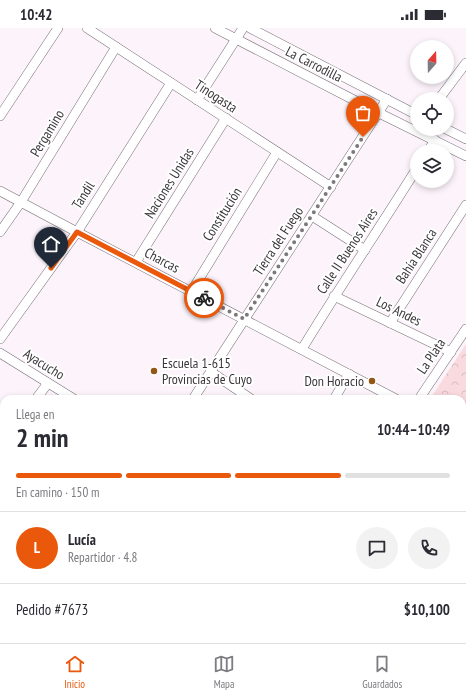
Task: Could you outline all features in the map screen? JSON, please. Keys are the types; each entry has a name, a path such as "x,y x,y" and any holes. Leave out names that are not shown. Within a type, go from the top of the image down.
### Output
{"street":[{"path":"0,116 58,28"},
{"name":"Tinogasta","path":"87,28 331,187"},
{"name":"La Carrodilla","path":"215,28 466,156"},
{"path":"197,100 237,40 243,28"},
{"name":"La Carrodilla","path":"250,28 410,111"},
{"name":"Pergamino","path":"0,232 22,202 116,47"},
{"path":"444,92 466,63"},
{"name":"Tandil","path":"0,339 77,232 171,83"},
{"name":"Tierra del Fuego","path":"196,395 387,99"},
{"name":"Naciones Unidas","path":"136,262 226,118"},
{"path":"454,133 466,139"},
{"path":"432,144 435,140"},
{"name":"Constitución","path":"191,292 277,152"},
{"name":"Calle II Buenos Aires","path":"302,349 334,296 410,179"},
{"name":"Charcas","path":"0,191 388,395"},
{"name":"Bahía Blanca","path":"390,323 466,205"},
{"path":"312,216 365,250"},
{"name":"Los Andes","path":"334,296 451,352"},
{"name":"La Plata","path":"422,395 466,329"},
{"name":"Ayacucho","path":"0,353 68,395"},
{"path":"211,372 245,395"},
{"path":"336,395 349,374"},
{"path":"39,395 48,382"}],"green space":[{"path":"466,344 466,395 433,395"}],"way so far":[{"path":"204,298 244,319 363,137"}],"place":[{"name":"Escuela 1-615 Provincias de Cuyo","path":"154,371"},
{"name":"Don Horacio","path":"372,381"}],"route":[{"path":"51,268 77,232 204,298"}]}
